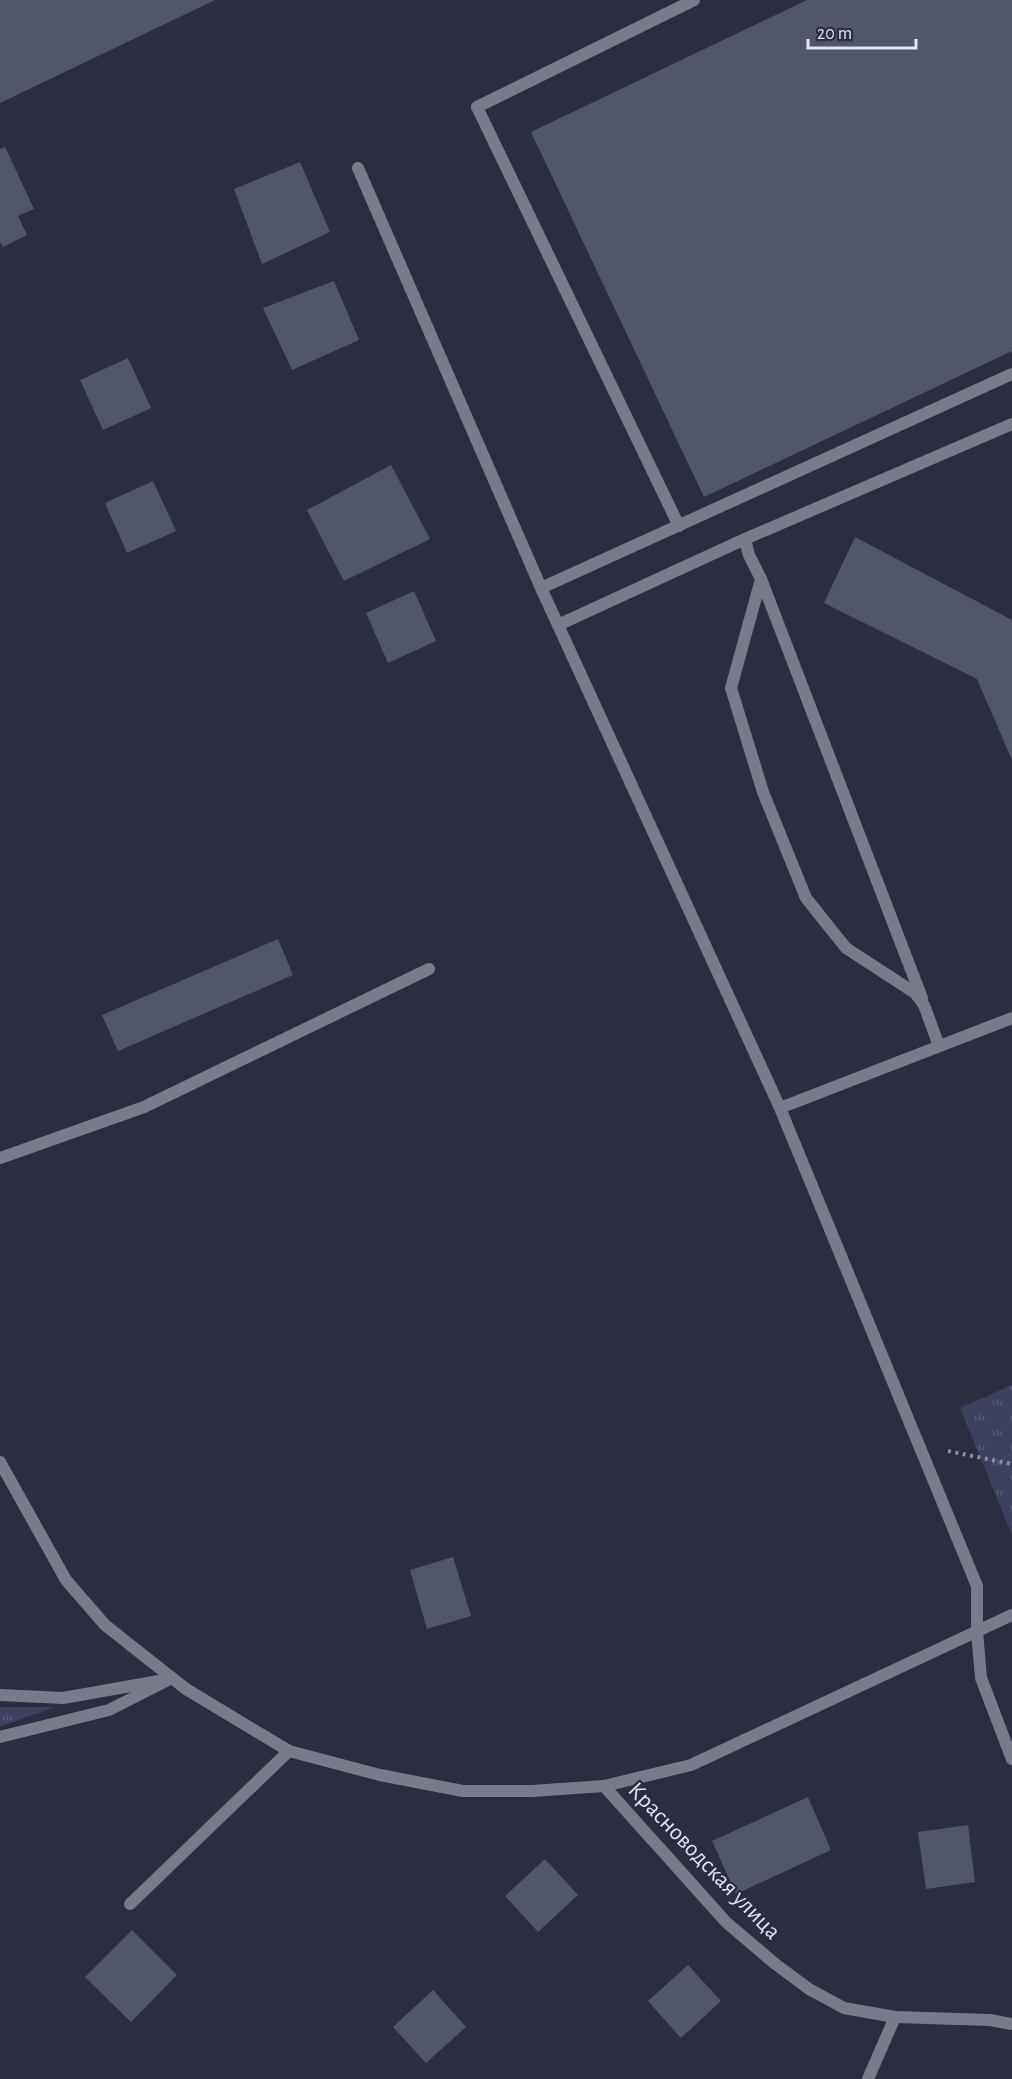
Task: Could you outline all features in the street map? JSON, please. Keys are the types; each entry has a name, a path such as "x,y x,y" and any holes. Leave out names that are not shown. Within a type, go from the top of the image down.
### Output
{"street":[{"path":"679,526 477,107 694,0"},
{"path":"358,168 558,625 780,1108 977,1586 977,1631 981,1678 1012,1759"},
{"path":"542,588 1012,374"},
{"path":"558,625 746,539 1012,424"},
{"path":"746,539 749,555 761,579 939,1046"},
{"path":"761,579 731,688 763,792 806,898 846,948 915,993 924,1005"},
{"path":"0,1158 144,1107 429,969"},
{"path":"780,1108 1012,1018"},
{"path":"0,1462 66,1580 105,1625 172,1678 289,1751 380,1775 463,1791 532,1791 604,1786 691,1765 1012,1615"},
{"path":"0,1695 63,1698 172,1678"},
{"path":"0,1737 109,1710 172,1678"},
{"path":"130,1904 289,1751"},
{"name":"Красноводская улица","path":"604,1786 726,1922 809,1989 844,2008 895,2017 990,2020 1012,2024"},
{"path":"868,2079 895,2017"}],"path":[{"path":"919,1445 1012,1464"}],"green space":[{"path":"1012,1385 1012,1535 960,1408"},
{"path":"0,1707 54,1707 0,1727"}],"building":[{"path":"0,0 215,0 0,103"},
{"path":"807,0 1012,0 1012,351 704,497 531,132"},
{"path":"5,147 34,209 18,216 27,235 3,247 0,242 0,149"},
{"path":"300,162 330,232 262,264 234,189"},
{"path":"334,281 359,340 292,370 263,308"},
{"path":"128,358 151,408 103,430 80,380"},
{"path":"391,465 430,539 344,581 307,510"},
{"path":"153,481 176,531 127,553 105,503"},
{"path":"855,537 1012,620 1012,760 977,679 824,603"},
{"path":"414,591 436,641 388,663 366,613"},
{"path":"278,939 293,975 118,1051 102,1015"},
{"path":"453,1557 471,1616 427,1629 410,1570"},
{"path":"808,1797 831,1850 736,1894 712,1841"},
{"path":"968,1825 975,1882 926,1889 918,1832"},
{"path":"545,1859 578,1895 538,1932 505,1896"},
{"path":"132,1930 177,1975 131,2022 85,1977"},
{"path":"688,1965 721,2001 681,2038 648,2001"},
{"path":"433,1990 466,2027 426,2063 393,2027"}]}
